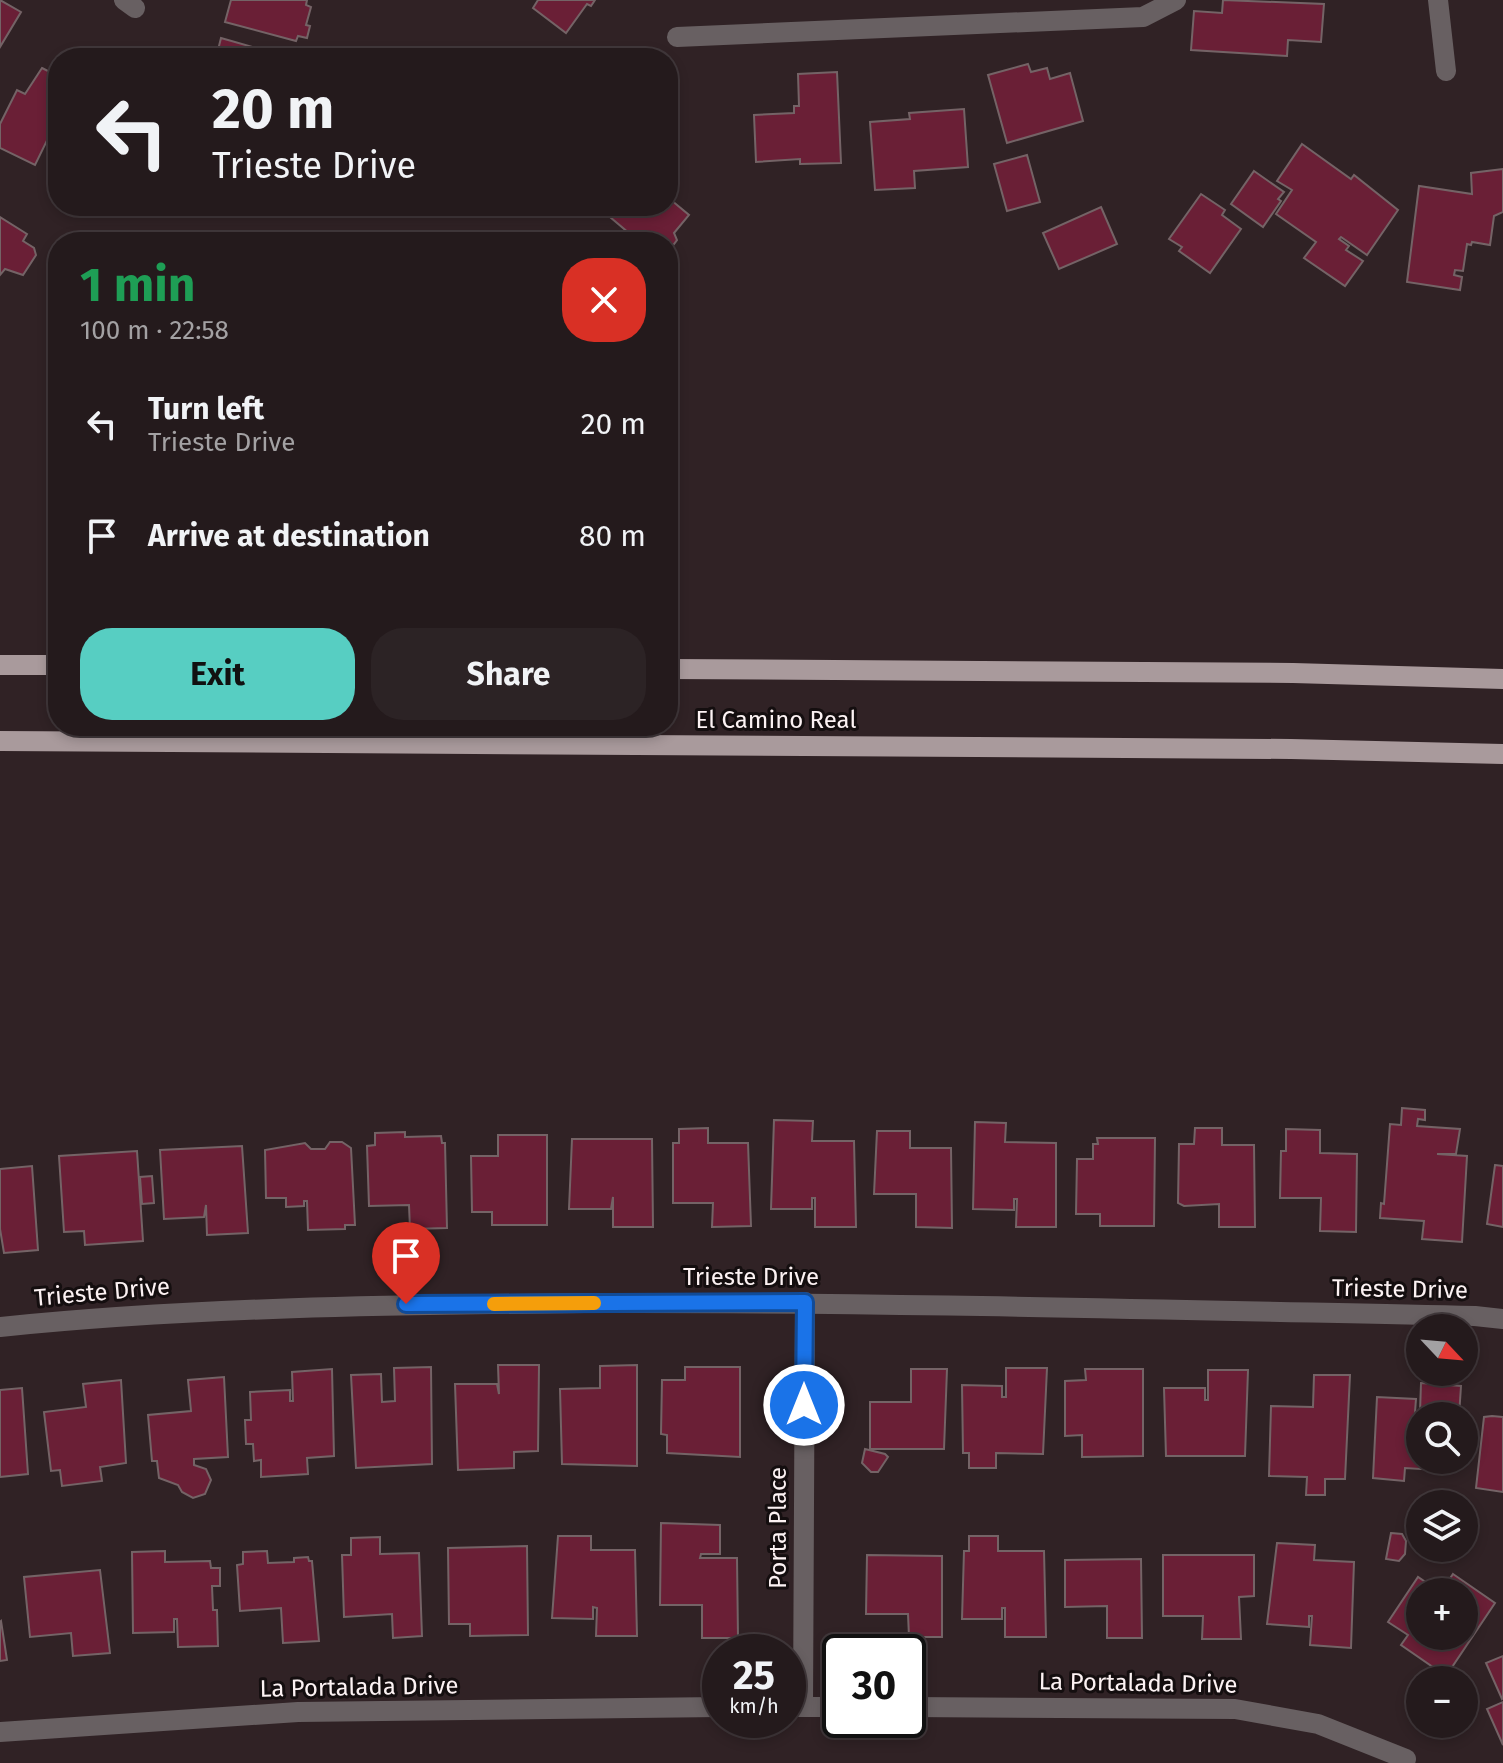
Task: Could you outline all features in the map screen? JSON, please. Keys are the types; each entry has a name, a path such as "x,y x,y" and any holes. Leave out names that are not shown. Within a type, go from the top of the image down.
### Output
{"main road":[{"path":"0,665 48,665"},
{"name":"El Camino Real","path":"678,669 1293,673 1503,679"},
{"name":"El Camino Real","path":"0,741 1291,749 1503,754"}],"street":[{"path":"677,37 1143,17 1176,0"},
{"path":"1438,0 1446,71"},
{"name":"Trieste Drive","path":"0,1327 113,1315 314,1305 805,1302 1503,1319"},
{"name":"Porta Place","path":"798,1634 805,1302"},
{"name":"La Portalada Drive","path":"0,1732 298,1712 702,1707"},
{"name":"La Portalada Drive","path":"926,1707 1235,1709 1318,1724 1406,1759"}],"building":[{"path":"0,0 21,12 0,47"},
{"path":"231,0 307,0 306,5 311,7 306,25 310,26 307,38 298,36 296,41 225,22"},
{"path":"538,0 595,0 591,6 587,4 566,33 533,8"},
{"path":"1223,0 1324,4 1321,42 1288,40 1287,56 1191,50 1194,11 1222,13"},
{"path":"221,38 256,48 218,48"},
{"path":"1028,64 1031,72 1047,68 1050,79 1070,73 1083,121 1007,143 988,75"},
{"path":"42,68 48,71 48,138 35,165 0,148 0,124 17,90 25,94"},
{"path":"837,72 841,163 800,164 800,159 756,162 754,115 794,113 794,106 799,106 798,74"},
{"path":"964,109 968,167 914,171 915,188 875,190 870,122 910,119 909,113"},
{"path":"1302,144 1351,179 1354,175 1398,210 1367,255 1341,237 1339,239 1349,246 1346,250 1363,261 1345,286 1304,258 1316,242 1276,214 1292,190 1277,181"},
{"path":"1027,155 1040,202 1007,211 994,164"},
{"path":"1503,169 1503,212 1494,216 1490,245 1467,244 1463,271 1455,270 1454,275 1462,277 1460,290 1407,282 1419,186 1472,194 1471,173"},
{"path":"1254,171 1284,192 1263,227 1231,204"},
{"path":"1201,194 1225,210 1222,215 1241,229 1210,273 1179,251 1182,247 1169,239"},
{"path":"678,206 689,215 675,232 628,232 609,216 678,216"},
{"path":"1101,207 1117,244 1059,269 1043,233"},
{"path":"0,217 27,234 23,241 34,248 36,255 23,275 5,269 0,275"},
{"path":"1402,1108 1425,1110 1425,1120 1418,1119 1417,1126 1460,1129 1456,1154 1437,1154 1467,1156 1462,1242 1422,1239 1424,1221 1380,1218 1381,1203 1384,1204 1390,1124 1401,1125"},
{"path":"774,1120 813,1121 812,1141 854,1141 856,1227 815,1227 815,1198 812,1198 812,1209 771,1209"},
{"path":"975,1122 1006,1123 1005,1142 1056,1143 1056,1227 1016,1227 1017,1199 1014,1199 1014,1210 973,1209"},
{"path":"708,1128 708,1143 748,1143 751,1226 712,1227 713,1203 673,1203 673,1143 679,1143 679,1129"},
{"path":"1195,1128 1222,1128 1222,1145 1254,1145 1255,1227 1219,1227 1219,1204 1184,1206 1178,1203 1179,1144 1194,1144"},
{"path":"1286,1129 1320,1130 1320,1153 1357,1154 1356,1232 1320,1231 1321,1198 1280,1198 1281,1151 1286,1151"},
{"path":"877,1131 910,1131 910,1148 951,1148 952,1228 916,1227 916,1194 874,1194"},
{"path":"405,1132 405,1137 441,1136 442,1143 445,1143 447,1228 410,1229 409,1205 369,1206 367,1146 375,1145 375,1133"},
{"path":"498,1135 547,1135 547,1225 492,1225 492,1212 472,1212 471,1156 498,1156"},
{"path":"1097,1138 1155,1138 1154,1226 1100,1226 1100,1214 1076,1214 1077,1159 1093,1159 1093,1144 1098,1144"},
{"path":"572,1139 652,1139 653,1227 613,1227 613,1197 611,1209 569,1209"},
{"path":"330,1142 342,1142 351,1148 355,1225 345,1225 345,1229 308,1230 307,1201 304,1201 304,1206 286,1207 286,1198 266,1198 265,1150 305,1143 311,1149 325,1149"},
{"path":"242,1146 248,1233 207,1235 206,1205 204,1217 164,1219 160,1150"},
{"path":"137,1151 143,1241 85,1245 84,1231 64,1232 59,1156"},
{"path":"1495,1165 1503,1166 1503,1227 1487,1224"},
{"path":"32,1166 38,1250 4,1253 0,1229 0,1169"},
{"path":"152,1176 154,1203 142,1204 140,1177"},
{"path":"498,1365 539,1365 538,1451 514,1452 514,1468 458,1470 455,1384 497,1384 499,1394"},
{"path":"637,1365 637,1466 562,1464 560,1389 600,1388 600,1366"},
{"path":"431,1367 432,1464 356,1468 351,1375 381,1374 382,1402 395,1401 394,1368"},
{"path":"685,1367 740,1367 740,1457 667,1453 667,1435 661,1434 662,1380 685,1380"},
{"path":"1006,1368 1047,1368 1043,1454 996,1453 996,1468 969,1468 969,1453 963,1453 962,1385 1002,1386 1002,1397 1006,1397"},
{"path":"332,1369 334,1456 307,1458 308,1474 261,1477 261,1460 254,1461 253,1444 246,1444 245,1420 251,1420 250,1392 290,1390 290,1401 293,1401 292,1372"},
{"path":"911,1369 947,1369 944,1449 870,1449 870,1402 911,1402"},
{"path":"1085,1369 1143,1369 1143,1456 1082,1457 1082,1435 1065,1436 1065,1381 1086,1380"},
{"path":"1208,1370 1248,1370 1245,1456 1166,1456 1164,1388 1205,1388 1205,1400 1208,1400"},
{"path":"1314,1375 1350,1375 1345,1479 1325,1479 1325,1495 1306,1495 1307,1477 1269,1476 1271,1406 1313,1407"},
{"path":"224,1377 228,1457 194,1459 194,1465 206,1469 211,1480 205,1494 193,1498 182,1492 178,1485 159,1478 157,1461 152,1461 148,1415 191,1411 188,1380"},
{"path":"121,1380 126,1463 100,1467 102,1481 62,1486 60,1470 51,1471 44,1412 86,1407 83,1384"},
{"path":"1421,1386 1461,1386 1460,1402 1420,1402"},
{"path":"22,1388 28,1474 0,1477 0,1390"},
{"path":"1377,1397 1416,1399 1416,1402 1406,1402 1404,1481 1373,1478"},
{"path":"1484,1417 1503,1417 1503,1492 1476,1488"},
{"path":"865,1449 888,1457 878,1472 871,1472 862,1463"},
{"path":"661,1523 720,1525 720,1554 701,1554 700,1558 737,1558 738,1634 702,1634 702,1605 660,1605"},
{"path":"1391,1533 1402,1534 1406,1541 1405,1554 1399,1561 1386,1559"},
{"path":"558,1536 591,1536 591,1550 635,1550 637,1636 596,1636 597,1608 593,1607 593,1619 552,1618"},
{"path":"969,1536 998,1536 998,1551 1044,1551 1046,1637 1005,1637 1005,1608 1002,1608 1002,1619 962,1619 964,1551 969,1551"},
{"path":"380,1537 380,1554 419,1553 422,1636 393,1638 392,1614 344,1617 342,1555 351,1555 351,1538"},
{"path":"1277,1543 1315,1545 1314,1560 1354,1562 1351,1648 1310,1645 1312,1616 1309,1616 1309,1627 1267,1624"},
{"path":"527,1546 528,1635 470,1636 470,1624 449,1624 448,1548"},
{"path":"165,1551 165,1562 210,1561 211,1568 220,1568 220,1586 212,1586 213,1610 217,1610 218,1646 178,1647 177,1619 174,1619 174,1632 133,1633 132,1552"},
{"path":"267,1551 268,1563 294,1562 294,1558 308,1557 312,1561 319,1641 283,1643 281,1608 240,1611 237,1565 243,1564 243,1552"},
{"path":"867,1555 942,1556 942,1637 909,1634 908,1614 866,1614"},
{"path":"1163,1555 1254,1555 1254,1596 1239,1597 1241,1639 1202,1639 1203,1616 1163,1616"},
{"path":"1141,1559 1142,1638 1107,1638 1107,1606 1065,1607 1065,1560"},
{"path":"100,1570 110,1653 73,1656 71,1633 30,1637 24,1577"},
{"path":"1478,1591 1495,1603 1478,1628"},
{"path":"1406,1595 1406,1634 1388,1622"},
{"path":"0,1622 7,1660 0,1661"},
{"path":"1408,1650 1463,1650 1453,1666 1431,1666"},
{"path":"1503,1656 1503,1698 1502,1699 1486,1663"},
{"path":"1503,1702 1503,1745 1487,1709"}],"slow traffic":[{"path":"494,1304 594,1303"}],"route":[{"path":"406,1304 805,1302 804,1405"}]}
